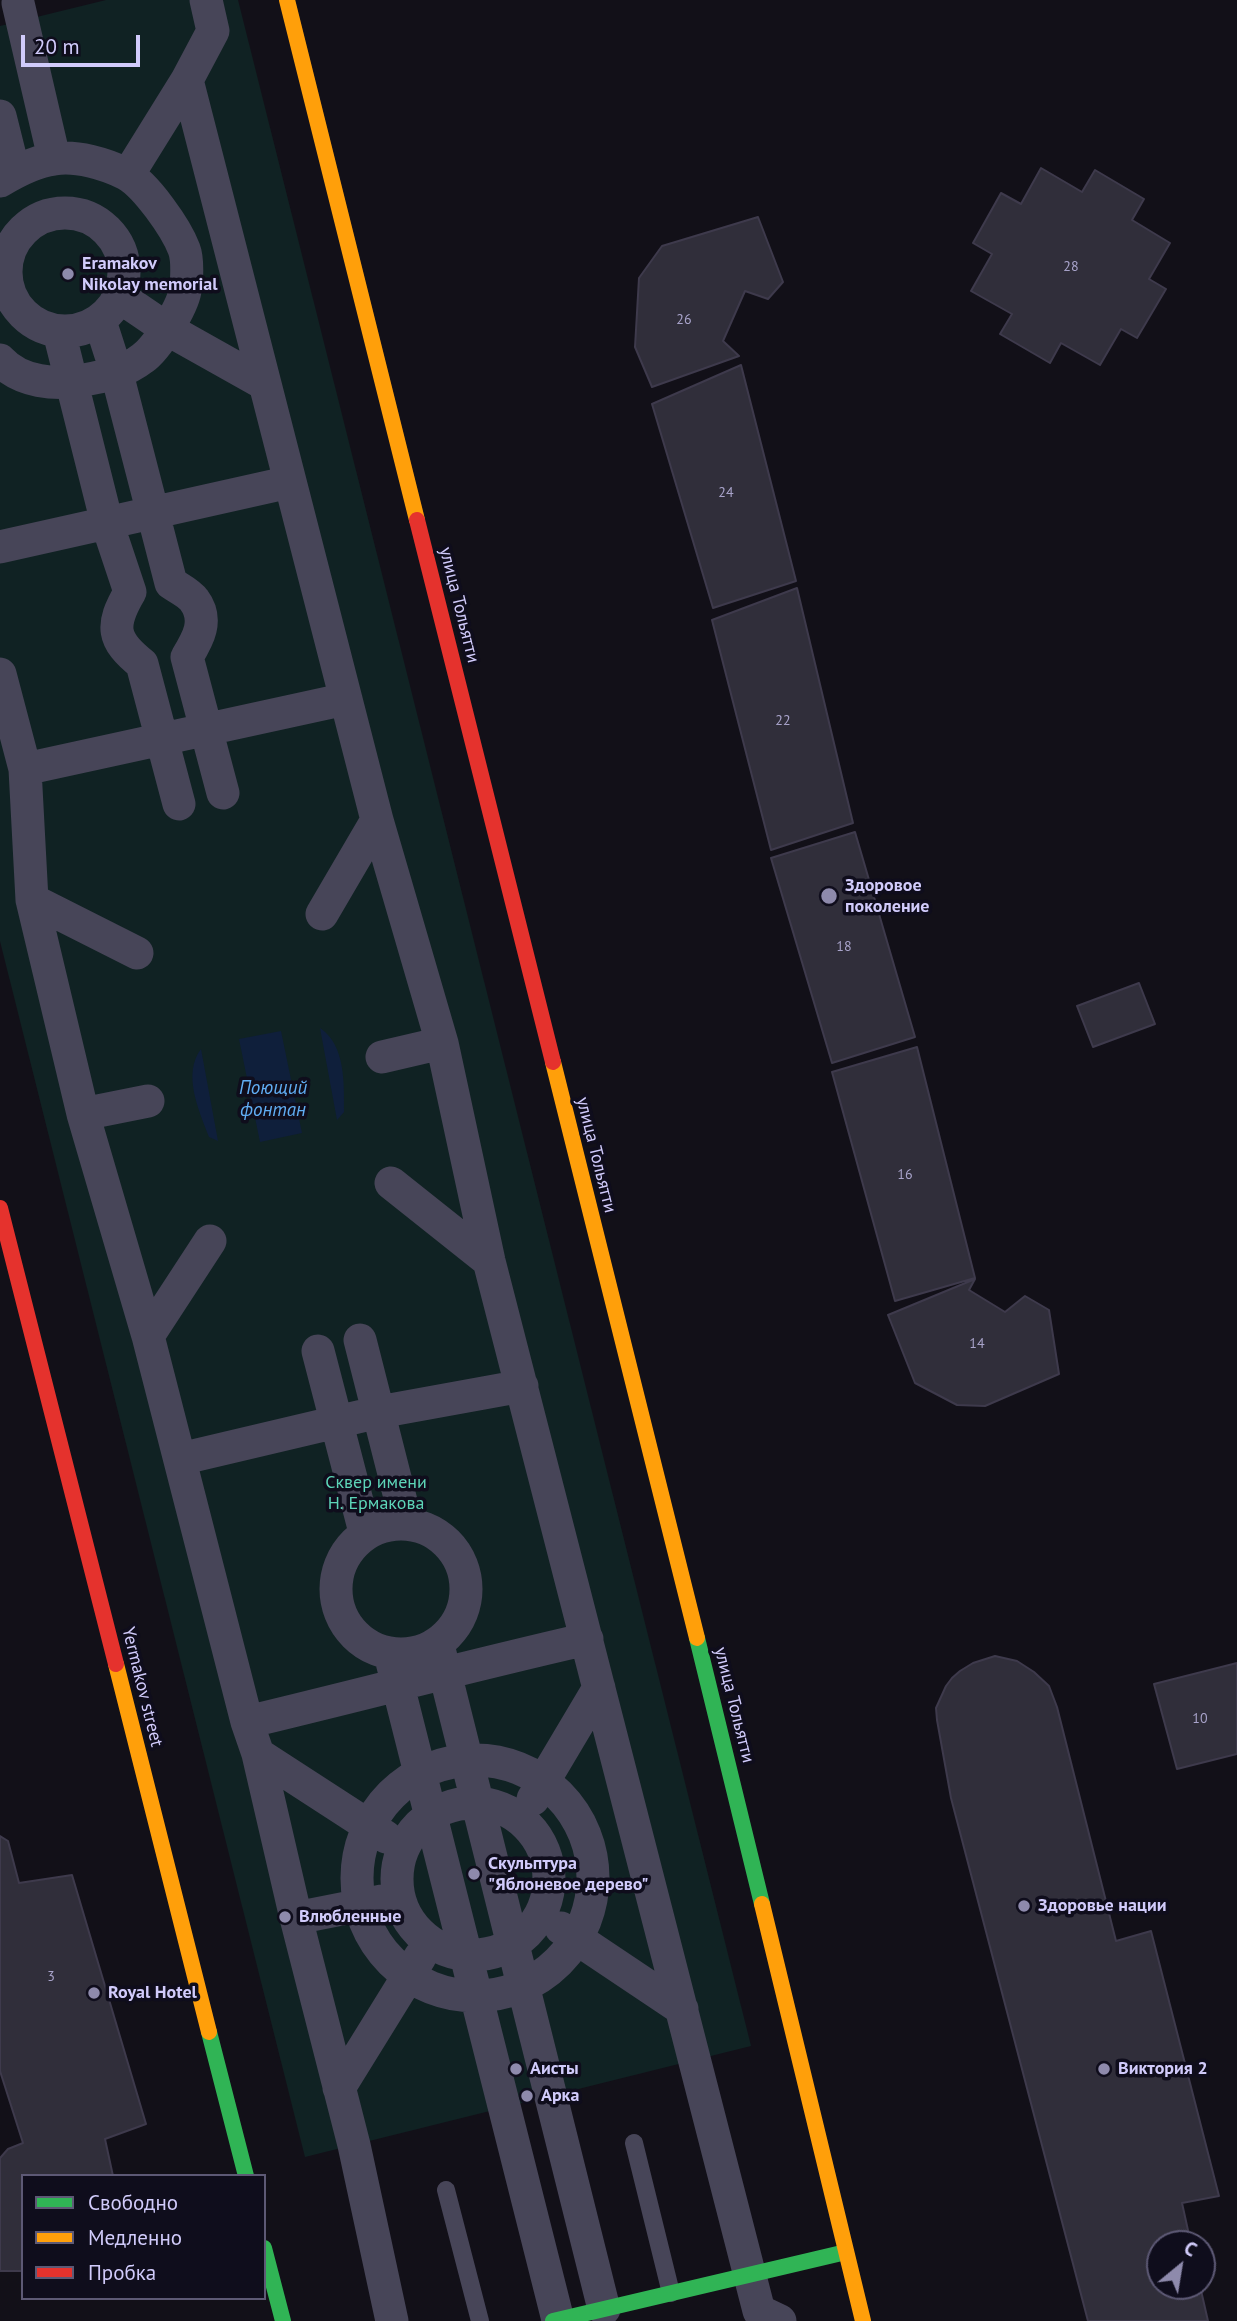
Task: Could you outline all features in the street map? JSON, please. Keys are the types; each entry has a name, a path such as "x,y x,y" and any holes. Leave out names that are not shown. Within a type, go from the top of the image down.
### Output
{"main road":[{"name":"улица Тольятти","path":"287,0 732,1775 863,2321"},
{"name":"Yermakov street","path":"0,1208 245,2174"},
{"path":"555,2320 846,2252"},
{"path":"266,2256 283,2321"}],"street":[{"path":"128,175 187,80 213,31 206,0"},
{"path":"16,3 54,158"},
{"path":"187,80 377,820 442,1043 489,1261 759,2311 780,2321"},
{"path":"0,116 7,177 54,158 90,161 128,175 165,213 185,251 185,293 167,329 145,357 117,374 71,383 40,382 2,369 45,327 110,309 167,329 265,384"},
{"path":"130,592 107,523 71,383 45,327 10,296 5,262 20,232 48,214 82,214 111,233 125,264 110,309 117,374 171,583"},
{"path":"0,547 290,482"},
{"path":"152,582 171,583 194,599 201,618 200,637 187,657 164,667 142,664 125,650 117,632 118,612 130,592 152,582"},
{"path":"187,657 223,793"},
{"path":"142,664 179,804"},
{"path":"0,674 25,769 33,900 83,1114 148,1336 247,1722 258,1754 296,1918 354,2145 392,2321"},
{"path":"25,769 346,699"},
{"path":"322,914 377,820"},
{"path":"33,900 137,953"},
{"path":"382,1057 442,1043"},
{"path":"83,1114 148,1101"},
{"path":"391,1183 489,1261"},
{"path":"148,1336 210,1241"},
{"path":"360,1340 406,1521"},
{"path":"318,1351 365,1532"},
{"path":"180,1459 379,1412 522,1386"},
{"path":"555,2320 478,1997 465,1956 394,1670 357,1639 337,1608 338,1566 365,1532 406,1521 443,1535 465,1567 465,1611 441,1658 480,1802 512,1946 604,2309"},
{"path":"247,1722 394,1670 415,1654 441,1658 587,1639"},
{"path":"521,1819 599,1688"},
{"path":"258,1754 402,1848"},
{"path":"467,1759 507,1764 543,1781 573,1811 591,1850 592,1896 576,1940 553,1968 523,1987 478,1997 442,1992 409,1977 377,1946 359,1905 356,1864 368,1825 390,1794 421,1772 467,1759"},
{"path":"480,1802 501,1808 521,1819 537,1837 547,1860 550,1887 542,1914 530,1932 512,1946 489,1955 465,1956 446,1952 429,1943 410,1923 398,1898 396,1872 402,1848 414,1830 430,1815 454,1805 480,1802"},
{"path":"547,1860 638,1842"},
{"path":"296,1918 398,1898"},
{"path":"542,1914 576,1940 682,2009"},
{"path":"339,2088 429,1943"}],"lane":[{"path":"634,2143 671,2293"},
{"path":"446,2190 480,2321"}],"green space":[{"name":"Сквер имени Н. Ермакова","path":"106,0 238,0 751,2046 305,2157 0,941 0,26"}],"water":[{"path":"320,1028 335,1044 342,1066 344,1112 337,1120"},
{"name":"Поющий фонтан","path":"281,1031 302,1133 260,1142 239,1039"},
{"path":"201,1049 218,1141 209,1137 194,1093 193,1070"}],"building":[{"path":"1041,168 1082,192 1095,170 1144,199 1132,220 1170,243 1149,279 1166,289 1137,338 1121,329 1100,365 1061,343 1050,363 1000,334 1012,314 971,291 992,254 973,243 1001,193 1021,204"},
{"path":"758,217 783,282 768,299 745,291 723,341 739,356 652,387 635,347 639,278 662,246"},
{"path":"741,365 796,581 713,608 652,404"},
{"path":"797,588 853,823 771,850 712,620"},
{"path":"855,832 915,1037 832,1063 771,858"},
{"path":"1139,983 1155,1024 1093,1047 1077,1006"},
{"path":"917,1047 975,1278 895,1301 832,1072"},
{"path":"975,1279 969,1290 1005,1312 1025,1296 1049,1310 1059,1374 985,1406 957,1405 915,1383 888,1315"},
{"name":"Виктория 2","path":"995,1656 1017,1661 1049,1686 1057,1707 1116,1941 1151,1931 1219,2196 1182,2203 1188,2230 1146,2230 1146,2300 1203,2300 1208,2321 1088,2321 951,1798 937,1720 936,1708 946,1686 960,1671 973,1663"},
{"path":"1237,1663 1237,1754 1177,1769 1154,1684"},
{"path":"0,1836 8,1841 19,1883 72,1875 146,2124 105,2139 113,2174 21,2174 21,2271 0,2271 0,2158 8,2149 23,2143 0,2071"}],"traffic: fast":[{"path":"697,1638 762,1904"},
{"path":"209,2032 245,2174"},
{"path":"553,2321 846,2252"},
{"path":"266,2256 283,2321"}],"traffic: slow":[{"path":"287,0 417,520"},
{"path":"553,1062 697,1638"},
{"path":"116,1664 209,2032"},
{"path":"762,1904 863,2321"}],"traffic: jam":[{"path":"417,520 553,1062"},
{"path":"0,1208 116,1664"}],"place":[{"name":"Eramakov Nikolay memorial","path":"68,274"},
{"name":"Здоровое поколение","path":"829,896"},
{"name":"Скульптура \"Яблоневое дерево\"","path":"474,1874"},
{"name":"Здоровье нации","path":"1024,1906"},
{"name":"Влюбленные","path":"285,1917"},
{"name":"Royal Hotel","path":"94,1993"},
{"name":"Аисты","path":"516,2069"},
{"name":"Виктория 2","path":"1104,2069"},
{"name":"Арка","path":"527,2096"}]}
